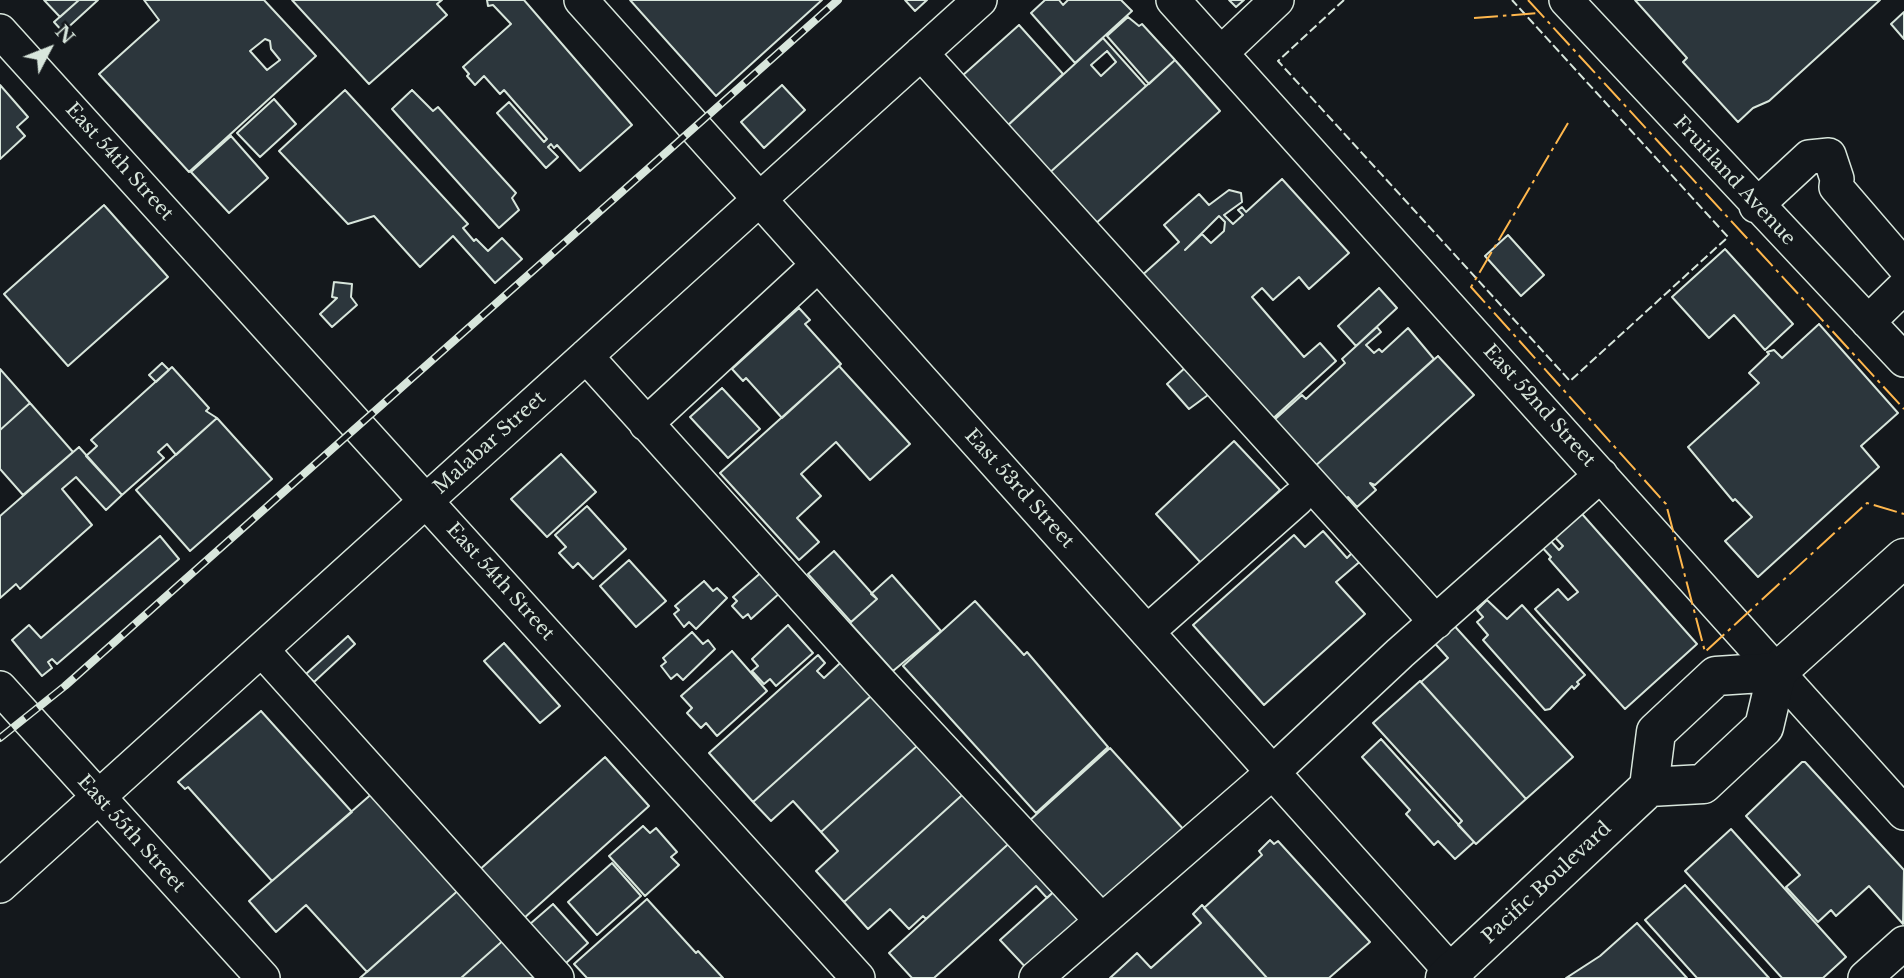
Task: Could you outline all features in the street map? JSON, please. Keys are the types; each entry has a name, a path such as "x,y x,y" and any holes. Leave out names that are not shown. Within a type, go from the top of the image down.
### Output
{"main road":[{"path":"1777,672 1716,676 1656,732 1649,787 1703,784 1764,727 1777,672 1904,558"},
{"name":"Pacific Boulevard","path":"1451,976 1649,787"}],"street":[{"name":"East 53rd Street","path":"581,0 1273,772 1451,976"},
{"name":"Malabar Street","path":"0,886 980,0"},
{"name":"East 52nd Street","path":"1173,0 1904,813"},
{"path":"1221,53 1277,0"},
{"name":"Fruitland Avenue","path":"1566,0 1756,206 1904,360"},
{"name":"East 54th Street","path":"0,31 859,978"},
{"path":"921,53 1436,622"},
{"path":"1756,206 1809,157 1829,155 1837,179 1836,187 1904,266"},
{"path":"646,424 818,265"},
{"path":"1868,322 1904,287"},
{"path":"586,356 1101,920"},
{"path":"1036,978 1273,772 1601,475"},
{"path":"1147,632 1297,499"},
{"path":"262,650 556,978"},
{"name":"East 55th Street","path":"0,688 263,978"},
{"path":"1865,978 1904,943"}],"building":[{"path":"44,0 79,0 60,17"},
{"path":"79,0 98,0 63,32 54,22"},
{"path":"144,0 264,0 316,56 189,172 99,74 159,20","holes":["265,39 270,41 271,49 280,60 267,70 250,51"]},
{"path":"292,0 442,0 437,4 447,15 369,84"},
{"path":"487,0 524,0 632,125 580,171 557,145 554,148 551,144 548,147 558,157 546,168 497,113 509,102 544,142 547,139 504,90 500,94 484,76 475,85 467,76 469,74 463,67 511,24 493,5 488,6"},
{"path":"630,0 822,0 716,96"},
{"path":"905,0 927,0 915,11"},
{"path":"1045,0 1059,0 1063,5 1068,0 1121,0 1132,11 1075,63 1031,13"},
{"path":"1229,0 1244,0 1236,7"},
{"path":"1635,0 1880,0 1769,101 1753,108 1738,122 1683,62 1687,58"},
{"path":"1904,12 1904,39 1891,24"},
{"path":"1128,17 1139,26 1142,24 1175,60 1149,84 1107,36"},
{"path":"1019,25 1063,74 1007,126 962,76"},
{"path":"1103,38 1146,86 1047,175 1005,128","holes":["1107,51 1116,62 1101,76 1091,65"]},
{"path":"1175,60 1220,111 1093,226 1047,175"},
{"path":"0,85 28,117 17,127 25,136 0,159"},
{"path":"782,85 805,110 764,148 741,122"},
{"path":"345,90 468,224 463,228 474,241 476,239 488,251 502,238 522,259 495,283 453,236 420,267 374,216 348,224 279,151"},
{"path":"412,90 433,111 438,107 516,193 512,198 519,210 499,228 392,109"},
{"path":"274,99 296,124 260,157 237,133"},
{"path":"231,136 268,178 229,213 191,172"},
{"path":"1282,179 1349,253 1309,289 1299,277 1273,300 1262,288 1252,297 1304,357 1320,343 1336,361 1268,423 1139,278 1179,242 1164,225 1199,194 1209,205 1229,190 1241,193 1242,202 1224,215 1233,224 1243,215 1238,210 1242,207 1246,212","holes":["1219,216 1225,222 1224,231 1211,243 1202,234 1185,250"]},
{"path":"104,205 168,277 68,366 4,294"},
{"path":"1508,235 1544,275 1521,296 1485,256"},
{"path":"1725,249 1793,324 1765,350 1734,315 1709,338 1672,297"},
{"path":"334,282 352,284 351,297 357,305 332,327 320,314 337,298 332,297"},
{"path":"1379,288 1397,308 1356,346 1338,326"},
{"path":"799,308 810,320 805,324 841,364 782,418 746,378 743,381 732,369"},
{"path":"1819,324 1898,413 1861,446 1879,467 1758,577 1725,541 1752,517 1735,499 1733,501 1688,447 1759,383 1749,373 1769,354 1767,352 1774,350 1782,358"},
{"path":"1377,327 1381,332 1366,345 1374,353 1379,349 1382,352 1408,328 1434,359 1313,468 1272,422 1302,395 1306,399 1345,363 1342,359"},
{"path":"1438,356 1474,395 1375,485 1370,483 1376,490 1357,507 1348,497 1343,502 1313,468"},
{"path":"162,363 169,370 156,382 149,375"},
{"path":"839,366 910,444 870,480 836,442 801,474 821,496 797,518 819,542 799,560 720,473"},
{"path":"172,367 209,408 206,411 217,418 176,455 167,444 158,452 164,458 122,495 86,456 97,446 91,440"},
{"path":"1186,367 1208,395 1189,409 1167,384"},
{"path":"0,369 30,403 0,430"},
{"path":"722,388 760,429 728,458 690,417"},
{"path":"30,403 73,452 23,495 0,469 0,430"},
{"path":"217,418 272,479 190,551 136,490"},
{"path":"1234,441 1280,490 1201,563 1156,514"},
{"path":"79,447 122,495 106,510 76,477 62,489 92,525 20,589 16,584 0,598 0,516"},
{"path":"561,454 596,492 547,537 511,499"},
{"path":"587,506 626,549 593,579 578,563 573,568 559,553 566,547 555,535"},
{"path":"1575,506 1697,644 1625,709 1535,609 1558,589 1568,600 1578,592 1540,545 1548,538 1559,550 1563,546 1548,530"},
{"path":"1323,531 1347,558 1355,550 1363,559 1336,582 1365,614 1264,705 1193,625 1294,535 1305,547"},
{"path":"160,536 179,559 57,664 52,659 48,662 52,668 42,676 12,640 29,625 41,638"},
{"path":"834,551 877,599 851,622 808,574"},
{"path":"629,560 666,601 636,627 600,586"},
{"path":"764,570 782,591 751,619 748,614 743,618 732,606 737,601 733,597"},
{"path":"892,575 941,631 893,671 850,623 877,599 871,594"},
{"path":"704,581 713,591 717,588 727,598 696,629 689,622 684,627 674,614 679,610 675,606"},
{"path":"1487,600 1507,619 1522,605 1585,675 1574,689 1572,686 1550,709 1545,710 1483,640 1488,635 1477,622 1483,617 1477,610"},
{"path":"975,601 1024,655 1027,652 1108,747 1036,813 903,666"},
{"path":"1450,621 1573,757 1526,799 1421,682 1448,658 1430,638"},
{"path":"788,625 813,653 776,686 770,679 764,684 752,671 758,666 752,659"},
{"path":"692,632 703,644 708,640 715,649 683,680 677,674 671,679 661,666 666,662 663,658"},
{"path":"348,636 355,644 314,682 306,674"},
{"path":"504,643 560,706 540,723 484,661"},
{"path":"732,651 767,691 717,736 706,723 701,728 687,713 692,708 681,696"},
{"path":"851,653 881,687 753,802 709,753 818,655 825,663 817,671 824,678"},
{"path":"1420,681 1526,799 1476,844 1458,825 1462,821 1373,723"},
{"path":"881,687 927,737 821,832 793,801 771,821 753,802"},
{"path":"261,711 352,812 272,881 188,787 185,789 178,782"},
{"path":"927,737 971,787 844,902 816,871 838,851 821,832"},
{"path":"1381,739 1474,842 1455,859 1438,841 1434,845 1406,814 1410,810 1362,757"},
{"path":"1110,748 1185,831 1104,904 1029,821"},
{"path":"605,757 649,806 523,919 477,872"},
{"path":"1805,762 1904,870 1903,924 1869,886 1836,916 1831,910 1818,922 1786,887 1800,875 1746,816"},
{"path":"971,787 1016,837 926,919 923,916 909,929 890,909 868,929 844,902"},
{"path":"375,791 462,887 367,972 306,905 276,932 249,901"},
{"path":"643,826 650,833 656,828 677,852 671,857 679,865 645,896 609,856"},
{"path":"1731,829 1846,957 1823,978 1782,978 1685,871"},
{"path":"1016,837 1060,886 1047,898 1036,886 934,978 912,978 889,953"},
{"path":"1270,840 1274,844 1278,841 1370,942 1329,978 1267,978 1204,908 1262,855 1259,851"},
{"path":"612,863 641,896 597,935 568,902"},
{"path":"1685,885 1769,978 1697,978 1645,920"},
{"path":"1060,886 1089,919 1030,972 1000,940"},
{"path":"462,887 507,937 461,978 360,978"},
{"path":"647,899 696,953 698,951 723,978 587,978 574,964"},
{"path":"553,904 588,943 565,964 530,924"},
{"path":"1202,905 1267,978 1110,978 1137,953 1151,968 1201,923 1193,914"},
{"path":"1637,923 1687,978 1566,978 1600,956"},
{"path":"507,937 544,978 461,978"}],"railway":[{"path":"0,738 65,686 838,0"}],"fence":[{"path":"1344,0 1278,61 1570,381 1728,237 1512,0"}],"power":[{"path":"1528,0 1904,409"},
{"path":"1474,18 1540,13"},
{"path":"1568,123 1471,287 1666,504 1705,652 1867,503 1904,514"}]}
